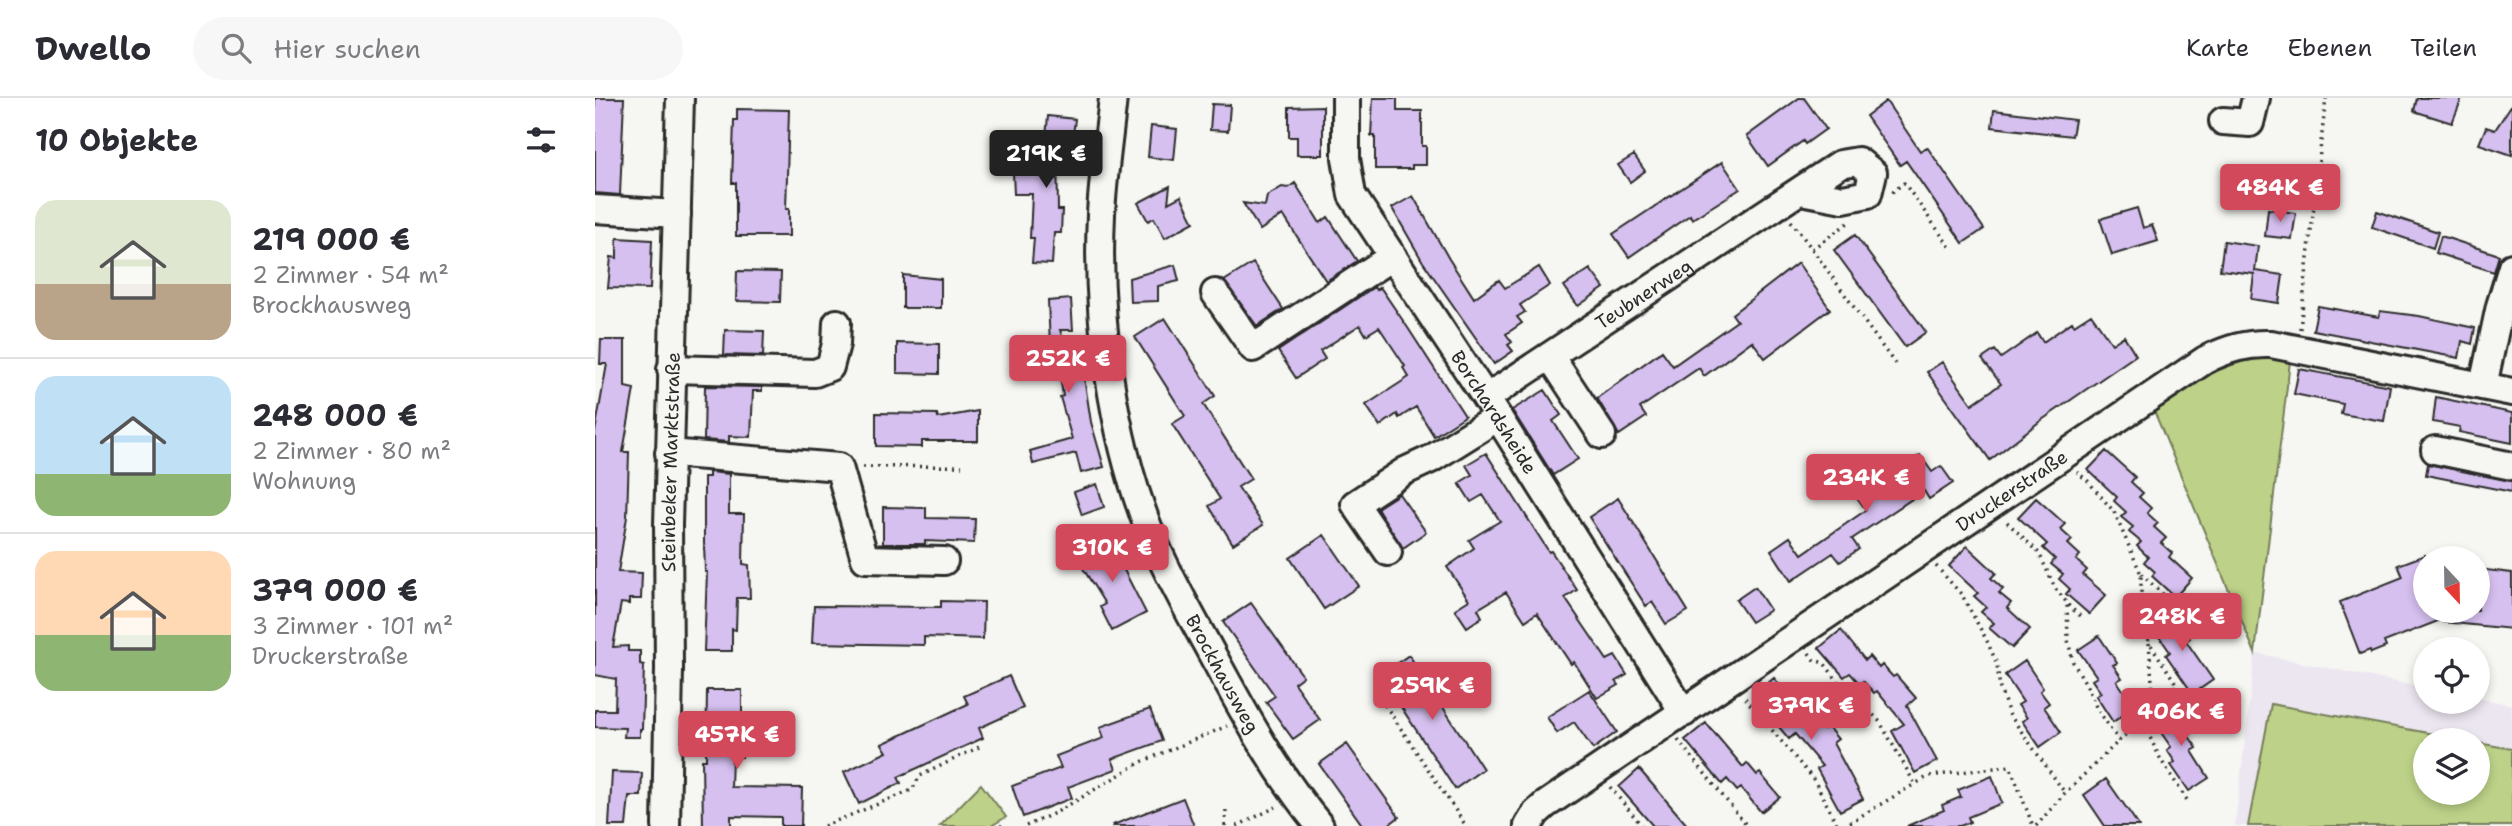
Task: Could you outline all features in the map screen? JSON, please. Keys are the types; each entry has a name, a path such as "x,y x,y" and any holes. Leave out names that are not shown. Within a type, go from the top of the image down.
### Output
{"street":[{"name":"Steinbeker Marktstraße","path":"666,826 669,453 680,98"},
{"name":"Brockhausweg","path":"1112,98 1101,213 1100,278 1104,336 1122,435 1138,497 1153,538 1247,718 1296,797 1320,826"},
{"name":"Borchardsheide","path":"1346,98 1346,158 1352,195 1492,408 1675,719"},
{"path":"2223,121 2250,123 2256,98"},
{"name":"Teubnerweg","path":"1388,552 1355,504 1405,471 1431,459 1550,356 1801,191"},
{"path":"595,209 677,214"},
{"path":"1215,293 1253,348 1393,257"},
{"path":"2483,386 2500,306 2512,267"},
{"path":"671,369 815,373 830,368 838,323"},
{"name":"Druckerstraße","path":"1528,826 1545,805 2205,360 2223,351 2257,344 2298,349 2512,392"},
{"path":"1550,356 1602,435"},
{"path":"2435,450 2512,466"},
{"path":"669,453 839,467 865,559 944,561"}],"path":[{"path":"2298,349 2326,98"},
{"path":"1812,249 1895,364"},
{"path":"2060,458 2088,481 2114,512 2141,574 2170,601"},
{"path":"839,467 963,466"},
{"path":"1990,506 2039,553 2055,588 2082,618"},
{"path":"1922,552 1962,595 1997,664 2000,689 2009,714 2066,793"},
{"path":"2141,574 2141,609 2149,642 2154,707"},
{"path":"2067,603 2068,640 2073,662 2095,707 2119,741"},
{"path":"1797,636 1814,660 1823,663 1840,684 1879,722 1915,784"},
{"path":"1844,826 1929,776 2010,766 2034,826 2177,685 2149,642"},
{"path":"1731,681 1814,780 1838,826"},
{"path":"1385,705 1466,826"},
{"path":"1026,826 1057,812 1141,762 1247,718"},
{"path":"1675,719 1747,826"},
{"path":"2141,719 2161,760 2187,800"},
{"path":"824,826 912,790 920,776 983,745"},
{"path":"1597,771 1642,826"},
{"path":"1237,826 1296,797"},
{"path":"1225,826 1226,810"}],"shaded area":[{"path":"2255,653 2413,686 2413,714 2490,714 2490,700 2512,705 2512,826 2235,826"}],"green space":[{"path":"2272,358 2290,361 2255,653 2154,411 2222,368"},
{"path":"2271,704 2413,730 2413,805 2490,805 2490,745 2512,749 2512,826 2248,826"},
{"path":"981,784 1006,817 991,826 940,826"}],"building":[{"path":"595,98 624,98 620,195 595,193"},
{"path":"1373,98 1397,98 1397,111 1422,111 1422,146 1426,146 1426,165 1412,165 1412,169 1375,169 1375,136 1371,136"},
{"path":"1799,98 1804,98 1826,129 1805,144 1803,141 1768,166 1747,136"},
{"path":"2417,98 2462,98 2452,123 2414,111"},
{"path":"1886,101 1920,151 1927,147 1984,229 1963,243 1906,161 1900,165 1866,116"},
{"path":"1212,104 1230,105 1228,131 1210,130"},
{"path":"2512,104 2512,155 2479,144 2486,127 2495,130"},
{"path":"1323,106 1323,155 1297,155 1297,137 1289,137 1289,107"},
{"path":"737,109 789,110 786,209 789,209 789,236 736,236 736,183 732,183 734,120 737,120"},
{"path":"1994,110 2075,120 2072,136 1992,127"},
{"path":"1048,116 1075,119 1072,143 1057,147 1058,210 1062,210 1061,233 1054,233 1052,264 1032,263 1032,194 1014,194 1013,173 1024,172 1024,168 1043,168"},
{"path":"1151,126 1177,129 1174,160 1148,157"},
{"path":"1634,155 1645,171 1630,182 1618,165"},
{"path":"1722,162 1740,189 1692,219 1690,215 1629,257 1613,234"},
{"path":"1295,183 1320,223 1328,217 1357,261 1326,281 1283,215 1260,230 1243,203 1265,206 1267,196"},
{"path":"1170,186 1168,203 1181,196 1194,222 1165,238 1154,218 1148,221 1138,203"},
{"path":"1413,196 1474,298 1499,280 1505,288 1539,267 1550,285 1520,305 1525,312 1517,317 1522,323 1506,334 1512,342 1508,345 1513,351 1494,364 1423,262 1392,208"},
{"path":"2137,208 2143,228 2152,225 2158,241 2112,255 2100,219"},
{"path":"2268,209 2296,213 2292,239 2265,236"},
{"path":"2377,211 2438,232 2433,248 2372,227"},
{"path":"1855,235 1926,332 1905,347 1834,250"},
{"path":"2441,236 2499,255 2494,272 2436,253"},
{"path":"617,238 652,240 650,289 608,288 611,257 617,258"},
{"path":"2224,241 2258,246 2255,271 2283,275 2279,303 2251,299 2254,274 2220,270"},
{"path":"1253,263 1283,309 1257,326 1224,281"},
{"path":"1798,263 1830,309 1765,358 1752,341 1704,376 1699,368 1640,408 1646,417 1619,435 1597,398 1662,351 1673,366 1737,321 1732,314"},
{"path":"1175,265 1179,281 1158,286 1158,301 1130,302 1129,278"},
{"path":"1590,269 1604,288 1578,306 1564,286"},
{"path":"737,271 781,272 780,302 736,301"},
{"path":"903,275 941,279 941,308 903,308"},
{"path":"1374,287 1376,290 1380,287 1465,416 1434,436 1416,407 1399,418 1397,414 1380,426 1366,405 1409,377 1403,368 1405,366 1379,327 1366,335 1360,325 1320,351 1325,359 1296,378 1278,351"},
{"path":"1071,299 1073,330 1060,330 1077,378 1084,377 1091,422 1104,467 1081,473 1076,453 1033,464 1030,451 1072,439 1060,397 1063,396 1058,362 1039,369 1032,351 1050,345 1048,301"},
{"path":"2318,306 2379,317 2380,311 2419,316 2475,328 2472,344 2462,341 2459,358 2313,330"},
{"path":"2091,314 2112,344 2124,336 2136,355 2039,422 1990,460 1927,372 1942,362 1972,404 2001,384 1982,359 1995,350 2001,358 2037,333 2043,342 2072,322 2074,325"},
{"path":"1165,318 1215,396 1203,404 1251,479 1238,487 1263,525 1233,544 1209,506 1220,499 1172,424 1185,416 1135,337"},
{"path":"725,330 764,331 763,356 724,355"},
{"path":"601,340 625,340 625,387 634,389 623,452 629,452 627,517 618,572 642,573 641,599 629,599 629,604 621,603 613,647 628,646 628,651 640,651 640,664 644,665 640,737 624,737 625,728 595,727 595,710 615,710 616,679 595,675 595,432 607,364 600,364"},
{"path":"897,343 939,344 939,374 897,373"},
{"path":"2299,369 2390,386 2384,421 2341,414 2343,404 2294,394"},
{"path":"705,386 762,387 762,391 753,391 751,437 729,436 729,442 704,440"},
{"path":"1545,390 1561,415 1553,421 1578,459 1553,475 1512,410"},
{"path":"2436,397 2512,413 2512,443 2459,432 2460,427 2433,422"},
{"path":"978,411 978,441 922,441 922,447 876,446 876,413 937,414 938,418"},
{"path":"2106,451 2135,477 2131,482 2143,493 2139,497 2151,508 2147,513 2158,523 2154,527 2166,538 2161,543 2172,553 2169,557 2192,578 2175,597 2152,576 2155,572 2144,562 2148,557 2137,546 2141,542 2129,532 2133,527 2121,517 2126,512 2114,501 2117,497 2088,470"},
{"path":"1486,453 1549,552 1551,551 1577,590 1565,598 1607,660 1615,656 1627,675 1616,681 1619,685 1597,698 1537,613 1525,621 1506,592 1478,609 1482,617 1467,627 1455,609 1469,600 1447,567 1474,548 1469,540 1500,521 1483,495 1471,502 1459,483 1472,475 1466,465"},
{"path":"1920,455 1932,472 1941,466 1953,483 1929,499 1924,491 1852,539 1859,549 1840,562 1833,553 1791,581 1771,550 1790,537 1802,554 1866,510 1854,493 1889,470 1891,474"},
{"path":"2428,464 2512,481 2512,492 2426,475"},
{"path":"709,472 729,474 729,514 744,514 743,564 749,565 750,598 737,598 732,651 704,651 707,572 704,477 709,477"},
{"path":"1097,484 1104,507 1082,515 1074,492"},
{"path":"1399,494 1426,532 1403,548 1377,508"},
{"path":"1618,498 1688,611 1666,624 1652,602 1646,606 1589,517"},
{"path":"2036,498 2065,524 2060,529 2072,540 2068,544 2080,555 2076,560 2087,570 2083,575 2106,595 2089,614 2066,594 2070,589 2059,579 2063,574 2051,564 2055,559 2043,548 2047,544 2018,517"},
{"path":"883,507 926,508 926,518 975,519 974,543 925,541 925,544 883,544"},
{"path":"1324,535 1359,586 1324,609 1290,558"},
{"path":"1109,538 1127,568 1124,570 1146,613 1112,631 1100,607 1105,604 1076,557"},
{"path":"1967,546 1996,573 1991,578 2003,589 1999,593 2011,603 2007,608 2030,629 2012,648 1989,628 1994,623 1981,612 1986,607 1974,596 1978,593 1949,566"},
{"path":"2413,559 2413,623 2433,623 2384,642 2386,647 2360,654 2340,602 2403,577 2398,565"},
{"path":"2490,570 2512,573 2512,629 2453,623 2490,623"},
{"path":"1755,587 1770,610 1751,622 1736,600"},
{"path":"941,601 984,602 983,639 924,637 924,645 812,643 814,606 941,607"},
{"path":"1251,603 1303,676 1294,683 1320,720 1293,739 1266,702 1275,696 1223,622"},
{"path":"2173,612 2190,638 2186,641 2213,680 2193,694 2166,655 2170,652 2152,626"},
{"path":"1841,630 1865,660 1869,656 1879,668 1882,665 1893,677 1896,675 1916,698 1907,706 1937,761 1915,773 1892,731 1904,724 1877,691 1874,693 1863,681 1860,684 1850,673 1844,677 1819,648"},
{"path":"2099,636 2117,663 2113,665 2122,678 2117,681 2134,707 2113,722 2096,696 2101,693 2092,680 2097,677 2078,650"},
{"path":"1409,655 1483,769 1455,789 1380,675"},
{"path":"2025,661 2043,688 2040,691 2049,703 2044,707 2061,732 2040,747 2022,721 2027,718 2018,705 2023,702 2005,675"},
{"path":"1009,676 1023,708 979,728 983,738 898,777 901,783 859,804 844,772 887,752 882,744 968,704 964,696"},
{"path":"1774,678 1810,721 1814,718 1824,729 1827,726 1838,739 1833,743 1863,799 1840,811 1817,769 1822,766 1795,734 1789,739 1753,696"},
{"path":"707,690 742,690 742,757 732,757 731,787 802,788 801,826 781,826 781,817 731,816 731,826 703,826 702,760 706,760"},
{"path":"1589,690 1617,732 1593,749 1574,722 1557,733 1547,717"},
{"path":"2175,706 2192,733 2188,735 2197,748 2192,751 2209,778 2189,791 2171,765 2175,762 2167,750 2171,747 2153,721"},
{"path":"1150,709 1162,741 1112,759 1116,769 1068,787 1072,798 1023,817 1012,786 1061,768 1056,756 1104,738 1100,727"},
{"path":"1706,723 1743,767 1747,763 1757,775 1760,773 1780,797 1761,812 1741,788 1737,791 1727,779 1722,784 1685,740"},
{"path":"1347,744 1399,817 1387,826 1363,826 1319,764"},
{"path":"1639,769 1688,826 1653,826 1619,787"},
{"path":"612,772 642,773 641,796 629,796 626,826 609,826"},
{"path":"1992,776 2002,803 1968,817 1970,822 1960,826 1907,826 1944,810 1942,805 1961,797 1958,790"},
{"path":"2106,779 2139,826 2105,826 2084,795"},
{"path":"1183,798 1194,826 1113,826 1113,825"}]}
